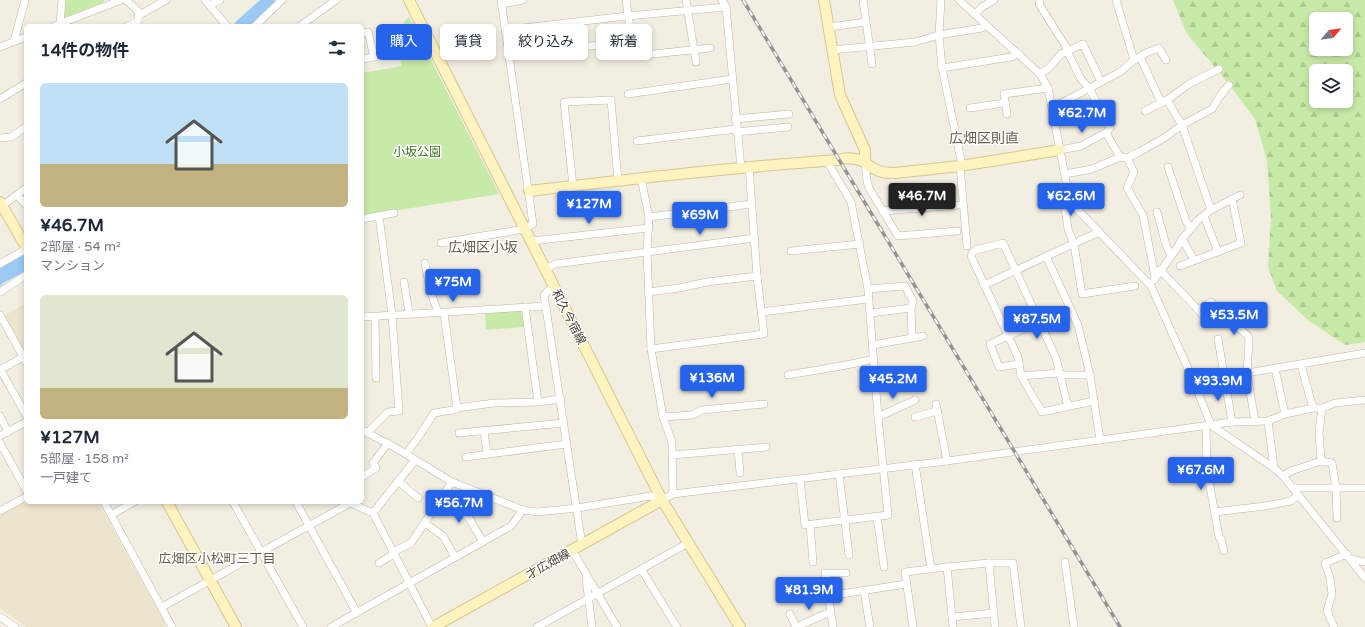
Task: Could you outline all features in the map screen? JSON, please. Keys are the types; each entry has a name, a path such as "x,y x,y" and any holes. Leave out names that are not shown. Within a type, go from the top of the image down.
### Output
{"main road":[{"name":"和久今宿線","path":"409,0 662,500 740,627"},
{"path":"824,0 840,95 864,150 865,162"},
{"path":"529,191 641,178 850,158 865,162 875,170 885,173 894,173 1060,150"},
{"path":"1,204 24,244"},
{"name":"才広畑線","path":"433,627 662,500"},
{"path":"168,504 236,627"}],"street":[{"path":"14,41 25,0"},
{"path":"57,24 62,0"},
{"path":"60,24 121,0"},
{"path":"126,0 139,12 138,21 132,24"},
{"path":"138,16 166,0"},
{"path":"220,0 208,3 225,24"},
{"path":"257,24 282,0"},
{"path":"306,24 336,0"},
{"path":"505,24 501,2 523,0"},
{"path":"626,0 628,24"},
{"path":"686,0 696,62"},
{"path":"863,0 872,64"},
{"path":"941,0 940,35 942,68 960,165 967,246"},
{"path":"959,0 1040,74 1048,88 1069,197 1076,208 1151,286 1194,382 1208,426 1207,470 1219,537 1221,539 1224,551"},
{"path":"975,14 982,7 994,0"},
{"path":"1040,0 1039,4 1068,50 1081,79 1089,88 1110,128 1106,133 1081,146 1060,150"},
{"path":"1116,0 1137,58 1164,101 1182,125 1211,210"},
{"path":"558,24 688,10 724,3 736,130 752,204 757,276 764,334 651,349"},
{"path":"829,27 866,22"},
{"path":"832,50 869,45 915,42 940,35 982,28 986,25"},
{"path":"364,33 368,32 374,57 364,59"},
{"path":"0,47 24,38"},
{"path":"1040,74 1049,68 1061,54 1083,44 1101,82"},
{"path":"652,54 710,48"},
{"path":"1052,108 1066,102 1120,72 1137,58 1146,53 1159,48 1166,60"},
{"path":"942,68 1011,57 1018,54"},
{"path":"441,243 524,229 533,224 510,60"},
{"path":"1145,111 1218,68"},
{"path":"628,94 732,79"},
{"path":"0,98 24,84"},
{"path":"1065,174 1092,169 1124,157 1164,138 1182,125 1212,109 1229,85"},
{"path":"1007,114 1004,94 1048,88"},
{"path":"573,186 564,102 611,100 618,181"},
{"path":"970,108 1005,103"},
{"path":"735,119 789,114"},
{"path":"0,138 11,137 24,127"},
{"path":"637,141 736,130 788,127"},
{"path":"1106,133 1124,157 1134,174 1128,183 1127,188 1146,224 1155,277"},
{"path":"800,479 805,526 888,515 878,417 868,289 851,202 827,161"},
{"path":"865,162 867,181 898,236 957,231"},
{"path":"1168,167 1186,221 1190,228"},
{"path":"641,178 649,217 647,252 651,349 663,417 672,442 673,494"},
{"path":"1,204 24,190"},
{"path":"17,195 24,202"},
{"path":"1151,286 1155,277 1190,228 1211,210 1240,195"},
{"path":"1069,197 1064,200 1068,229 1074,244 1082,294 1135,286"},
{"path":"1180,266 1241,243 1232,199"},
{"path":"649,217 752,204"},
{"path":"883,211 959,205"},
{"path":"1157,212 1166,245 1171,255"},
{"path":"364,219 394,213"},
{"path":"379,216 392,315 399,411 388,412 365,431 388,443 452,482 523,510 538,512 577,508 651,496 662,500 673,494 947,461 1232,422 1268,421 1285,414 1313,408 1322,408 1335,403 1365,400"},
{"path":"1204,216 1218,252"},
{"path":"1146,224 1159,220"},
{"path":"531,241 649,228"},
{"path":"984,285 1099,232"},
{"path":"545,269 555,264 755,238"},
{"path":"1182,239 1194,260"},
{"path":"1068,407 1056,358 1003,243 976,250 971,256 1018,357 1021,376 1042,412 1068,407 1094,401"},
{"path":"791,251 860,244"},
{"path":"0,264 24,249"},
{"path":"1046,256 1078,325 1090,375 1100,440"},
{"path":"425,263 432,293 441,312 457,408"},
{"path":"1160,270 1209,321"},
{"path":"0,292 24,276"},
{"path":"648,292 679,288 707,282 757,276"},
{"path":"404,282 409,314"},
{"path":"868,289 905,286 913,301 911,308 912,337"},
{"path":"554,288 548,290 544,295 582,545"},
{"path":"761,312 868,299"},
{"path":"1199,310 1211,302 1248,336 1247,374 1255,421"},
{"path":"364,317 546,306"},
{"path":"525,307 538,402"},
{"path":"871,313 911,308"},
{"path":"1019,364 999,367 990,344 1040,323 1070,308"},
{"path":"0,316 24,360 0,369 24,411"},
{"path":"376,316 376,378"},
{"path":"873,345 923,336"},
{"path":"1218,339 1232,422"},
{"path":"1194,382 1365,353"},
{"path":"788,376 874,359"},
{"path":"1301,365 1313,408"},
{"path":"1275,369 1285,414"},
{"path":"1021,376 1059,373 1064,375 1090,375"},
{"path":"406,454 434,413 457,408 560,399"},
{"path":"878,417 915,400"},
{"path":"663,417 692,415 702,410 764,404"},
{"path":"915,417 936,408 947,461"},
{"path":"1321,461 1319,432 1322,408"},
{"path":"0,416 8,432"},
{"path":"1268,421 1274,468"},
{"path":"459,433 564,422"},
{"path":"0,436 24,425"},
{"path":"1208,426 1274,468 1283,476 1365,578"},
{"path":"484,430 487,454"},
{"path":"0,443 24,486"},
{"path":"364,476 376,468 373,463 388,443"},
{"path":"466,457 567,444"},
{"path":"672,455 766,447"},
{"path":"738,449 740,473"},
{"path":"373,513 415,460"},
{"path":"1283,476 1291,471 1321,461 1332,463 1336,488 1337,518"},
{"path":"915,464 931,569"},
{"path":"839,474 849,555"},
{"path":"398,481 418,498"},
{"path":"379,563 412,542 452,482"},
{"path":"1293,488 1365,488"},
{"path":"1215,512 1265,506 1291,501 1298,495"},
{"path":"1,509 24,498"},
{"path":"441,500 469,518 482,542"},
{"path":"105,504 172,627"},
{"path":"111,514 130,504"},
{"path":"234,504 303,627"},
{"path":"297,504 356,612"},
{"path":"162,607 346,504"},
{"path":"353,504 373,513 433,627"},
{"path":"331,627 511,526 523,510"},
{"path":"877,517 884,567"},
{"path":"425,523 443,536 455,557"},
{"path":"810,525 813,562"},
{"path":"537,627 688,543"},
{"path":"572,550 617,627"},
{"path":"1334,627 1327,611 1332,594 1326,563 1348,556 1365,562"},
{"path":"1065,562 1074,627"},
{"path":"989,563 995,627"},
{"path":"913,627 905,572 989,563 1013,563 1021,627"},
{"path":"947,567 953,627"},
{"path":"641,569 677,627"},
{"path":"833,627 825,573 846,572"},
{"path":"586,575 592,627"},
{"path":"828,596 906,584"},
{"path":"864,591 870,627"},
{"path":"790,614 796,627 830,612"},
{"path":"952,617 994,613"},
{"path":"0,617 14,627"}],"shaded area":[{"path":"24,304 24,347 22,348 4,316"},
{"path":"24,502 24,504 99,504 167,627 26,627 0,608 0,515"}],"green space":[{"path":"62,0 104,0 104,2 63,18"},
{"path":"1173,0 1365,0 1365,342 1345,345 1309,321 1277,291 1268,267 1271,217 1267,160 1255,119 1224,78 1187,34"},
{"name":"小坂公園","path":"409,17 413,24 402,24"},
{"name":"小坂公園","path":"401,60 431,60 499,194 364,216 364,73 402,66"},
{"path":"522,310 524,327 486,330 485,314"}],"water":[{"path":"24,255 24,272 0,286 0,268"}],"waterway":[{"path":"242,24 269,0"}],"railway":[{"path":"743,0 1120,627"}],"district":[{"name":"広畑区則直","path":"984,138"},
{"name":"広畑区小坂","path":"483,247"},
{"name":"広畑区小松町三丁目","path":"217,558"}]}
